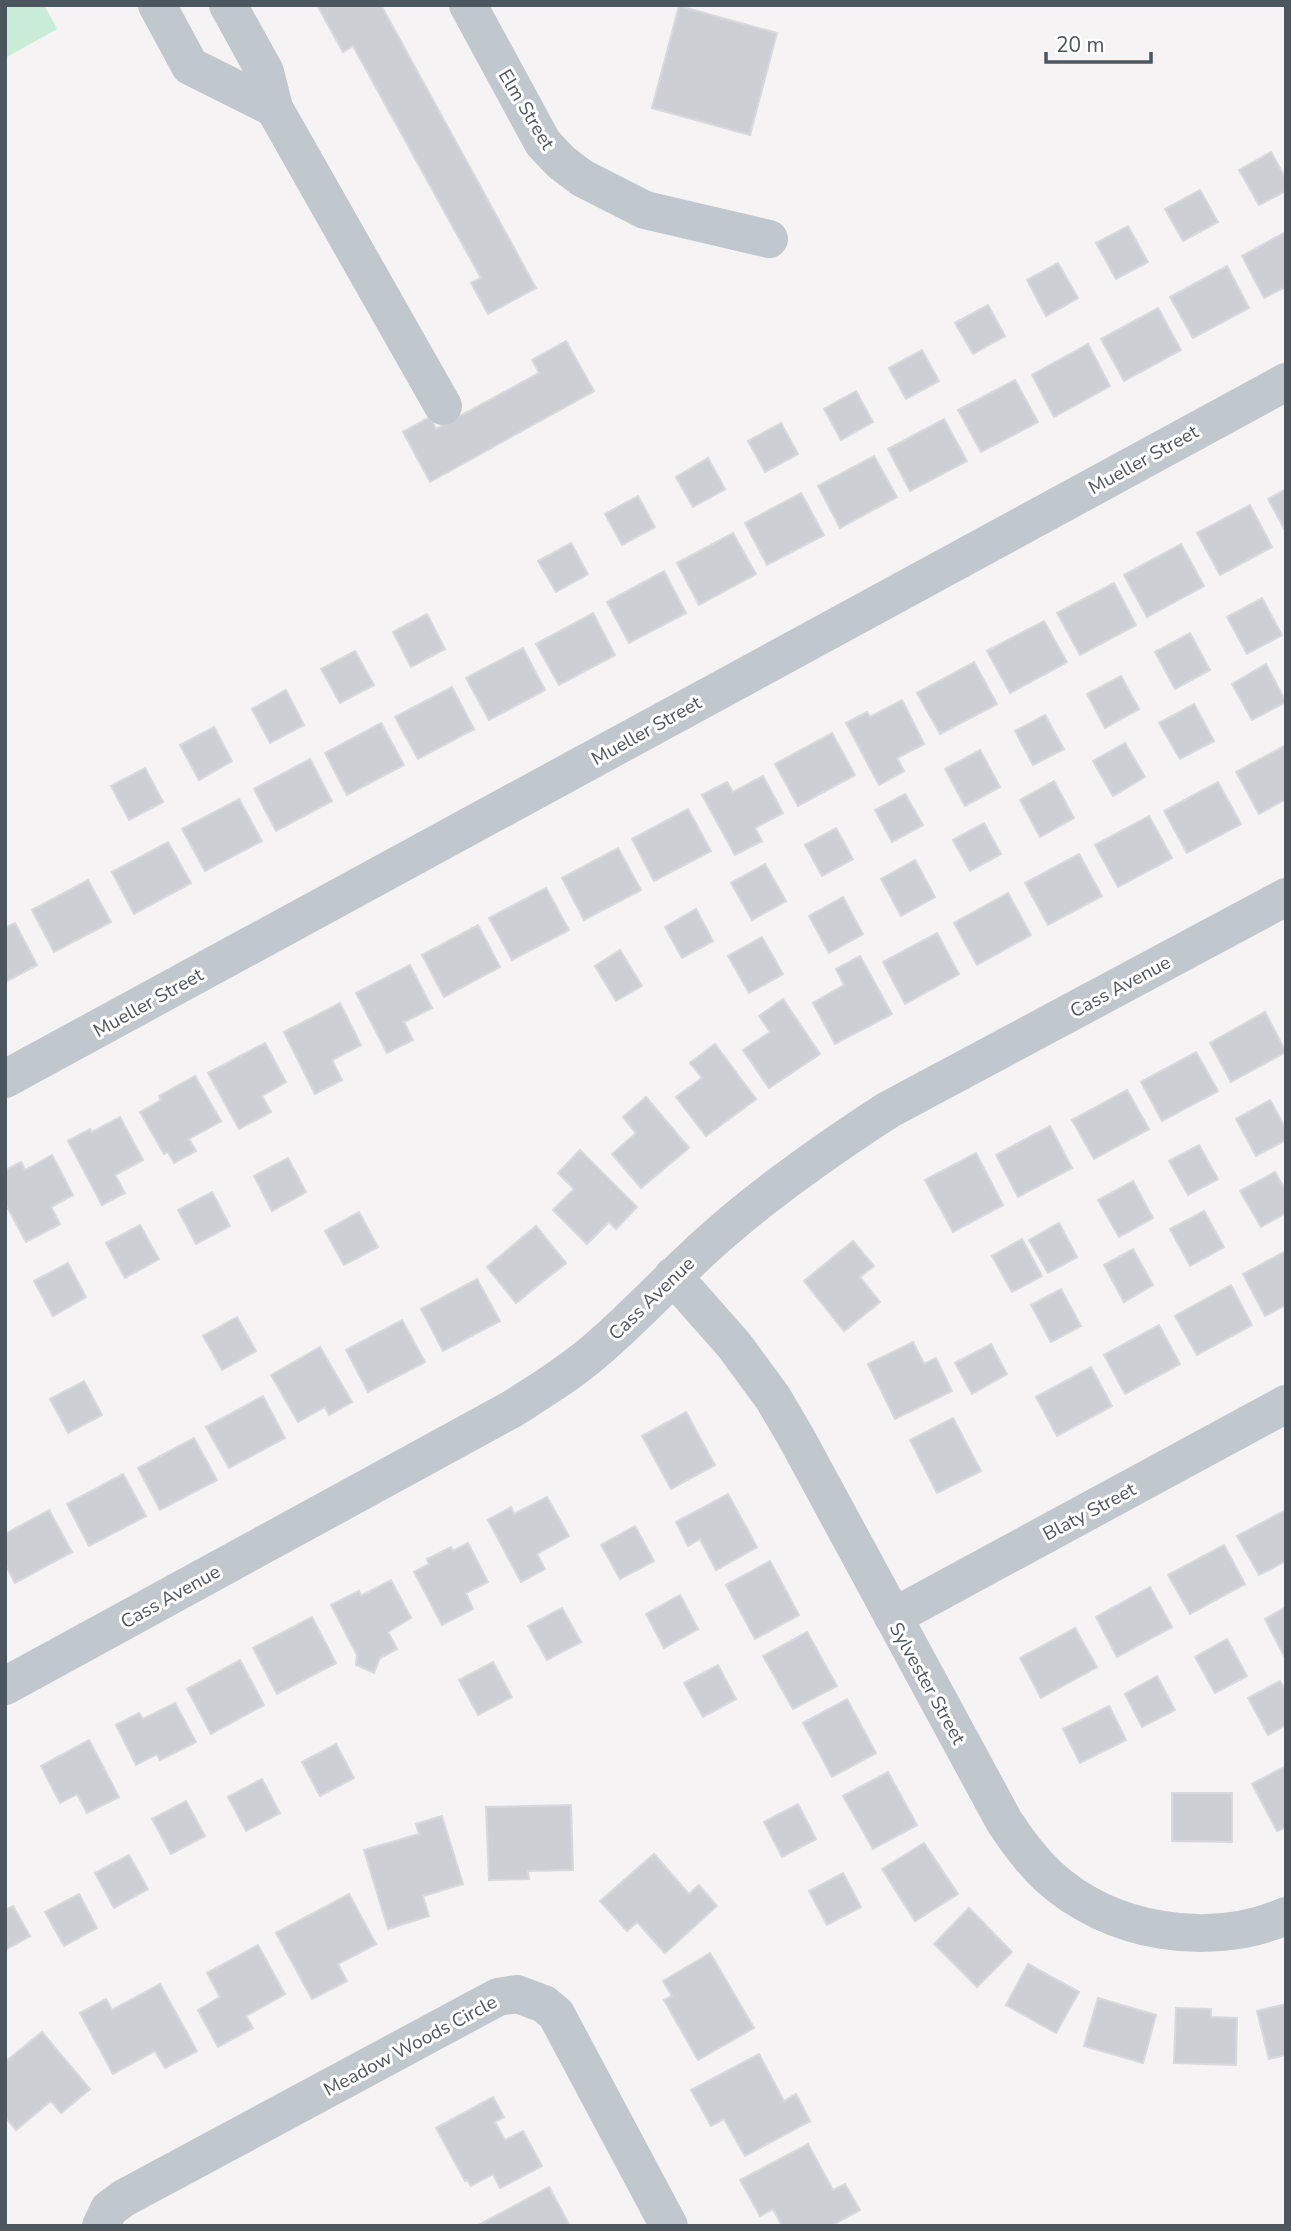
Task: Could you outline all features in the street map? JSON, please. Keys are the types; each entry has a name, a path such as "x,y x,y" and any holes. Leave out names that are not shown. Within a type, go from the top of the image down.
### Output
{"street":[{"path":"157,5 190,66 274,108"},
{"path":"228,5 265,72 274,108 443,406"},
{"name":"Elm Street","path":"467,5 543,143 561,162 582,178 645,209 769,239"},
{"name":"Mueller Street","path":"5,1079 1286,382"},
{"name":"Cass Avenue","path":"5,1686 512,1409 594,1352 723,1230 775,1187 888,1110 1286,897"},
{"name":"Sylvester Street","path":"673,1276 734,1345 773,1398 1004,1821 1021,1847 1049,1877 1091,1906 1138,1926 1189,1933 1228,1931 1270,1923 1286,1916"},
{"name":"Blaty Street","path":"893,1617 1286,1405"},
{"name":"Meadow Woods Circle","path":"102,2226 109,2208 124,2198 498,1997 517,1994 544,2004 556,2014 669,2226"}],"green space":[{"path":"5,5 44,5 57,29 5,58"}],"building":[{"path":"317,5 381,5 536,288 488,314 471,283 481,278 353,46 343,52"},
{"path":"679,6 777,33 750,135 652,108"},
{"path":"1271,152 1286,179 1286,191 1259,205 1239,170"},
{"path":"1200,190 1218,222 1183,241 1165,209"},
{"path":"1128,226 1148,262 1116,279 1096,243"},
{"path":"1286,232 1286,287 1264,298 1242,256"},
{"path":"1058,263 1078,298 1046,316 1027,280"},
{"path":"1227,266 1249,308 1193,338 1170,297"},
{"path":"988,305 1005,336 973,354 955,323"},
{"path":"1158,308 1181,350 1124,381 1101,339"},
{"path":"566,341 594,391 430,482 403,432 430,417 436,429 539,373 532,360"},
{"path":"1088,344 1110,386 1054,417 1032,375"},
{"path":"922,350 939,381 906,399 889,368"},
{"path":"1015,380 1038,422 981,452 958,410"},
{"path":"856,391 873,422 841,440 824,409"},
{"path":"944,419 967,461 910,491 888,449"},
{"path":"781,423 798,454 765,472 748,441"},
{"path":"874,456 897,497 840,528 818,486"},
{"path":"708,458 725,489 693,507 676,477"},
{"path":"1286,489 1286,532 1268,499"},
{"path":"801,493 824,535 767,565 745,523"},
{"path":"638,496 655,527 622,545 605,514"},
{"path":"1250,505 1272,547 1220,575 1197,533"},
{"path":"733,533 756,574 699,605 677,563"},
{"path":"571,543 588,574 556,592 538,561"},
{"path":"1181,544 1204,586 1147,617 1124,575"},
{"path":"664,571 686,613 629,643 607,602"},
{"path":"1114,583 1136,625 1080,655 1057,613"},
{"path":"1262,598 1282,635 1247,654 1227,617"},
{"path":"593,613 615,655 559,685 536,644"},
{"path":"427,614 445,649 411,667 393,632"},
{"path":"1044,621 1067,662 1010,693 987,651"},
{"path":"1190,633 1210,670 1175,689 1155,652"},
{"path":"523,648 545,690 489,720 466,678"},
{"path":"355,651 374,685 340,703 321,669"},
{"path":"974,662 997,704 940,734 917,693"},
{"path":"1266,664 1286,702 1252,720 1232,684"},
{"path":"1121,676 1139,709 1105,728 1087,694"},
{"path":"452,687 474,729 418,759 395,717"},
{"path":"286,690 304,725 270,743 252,709"},
{"path":"902,700 924,744 897,758 904,771 879,785 846,723 867,712 870,717"},
{"path":"1194,704 1214,741 1180,759 1159,723"},
{"path":"1045,715 1064,749 1033,765 1015,731"},
{"path":"381,723 404,765 347,795 325,753"},
{"path":"214,727 232,761 199,780 180,745"},
{"path":"832,733 855,775 798,806 775,764"},
{"path":"1125,743 1145,777 1113,796 1093,761"},
{"path":"1286,745 1286,799 1259,814 1236,772"},
{"path":"980,750 1000,787 965,806 945,769"},
{"path":"310,759 332,801 276,831 254,789"},
{"path":"145,768 163,802 129,820 111,786"},
{"path":"763,776 783,813 755,828 762,841 735,855 702,795 727,782 733,792"},
{"path":"1054,781 1074,818 1040,837 1020,800"},
{"path":"1218,782 1241,824 1187,853 1164,811"},
{"path":"905,794 923,825 892,842 875,810"},
{"path":"239,799 262,841 205,871 182,829"},
{"path":"688,809 711,851 654,881 632,839"},
{"path":"1149,816 1172,858 1118,887 1095,845"},
{"path":"984,823 1001,854 970,871 953,840"},
{"path":"836,828 853,859 822,876 805,845"},
{"path":"168,842 191,883 134,914 112,872"},
{"path":"618,848 641,890 584,920 562,878"},
{"path":"1079,854 1102,896 1048,925 1025,883"},
{"path":"915,860 935,897 901,916 881,879"},
{"path":"765,864 786,901 752,920 731,883"},
{"path":"88,880 111,922 54,952 32,910"},
{"path":"546,888 569,930 512,960 489,918"},
{"path":"1008,893 1031,935 977,965 954,923"},
{"path":"843,897 863,934 829,953 809,916"},
{"path":"696,909 713,941 682,958 665,927"},
{"path":"15,923 37,965 5,982 5,928"},
{"path":"478,925 500,967 444,997 422,955"},
{"path":"937,933 959,974 905,1004 883,962"},
{"path":"762,937 783,974 749,993 728,956"},
{"path":"620,950 642,986 616,1001 595,966"},
{"path":"860,956 892,1014 835,1044 813,1003 844,985 836,969"},
{"path":"410,965 432,1008 404,1022 413,1040 387,1053 356,993"},
{"path":"783,999 820,1054 769,1088 743,1050 770,1032 759,1016"},
{"path":"340,1003 361,1045 332,1060 342,1080 315,1094 284,1032"},
{"path":"1265,1012 1286,1052 1231,1082 1210,1043"},
{"path":"265,1043 286,1082 262,1096 271,1112 239,1129 208,1073"},
{"path":"715,1044 756,1099 706,1136 676,1097 702,1078 690,1063"},
{"path":"1196,1052 1218,1091 1162,1121 1141,1082"},
{"path":"195,1076 221,1121 189,1139 196,1151 174,1163 168,1152 164,1154 140,1112 161,1100 159,1096"},
{"path":"1127,1090 1149,1129 1094,1159 1072,1120"},
{"path":"646,1097 689,1148 641,1188 612,1154 636,1133 623,1117"},
{"path":"1270,1100 1286,1129 1286,1140 1256,1156 1236,1119"},
{"path":"120,1117 143,1160 115,1175 125,1193 102,1205 68,1141"},
{"path":"1050,1126 1072,1168 1018,1197 996,1155"},
{"path":"1199,1145 1218,1179 1188,1195 1169,1161"},
{"path":"580,1150 637,1207 616,1229 609,1222 587,1244 553,1210 574,1189 558,1173"},
{"path":"976,1153 1003,1205 953,1232 925,1180"},
{"path":"52,1155 73,1195 51,1207 60,1224 26,1242 5,1203 5,1170 21,1162 25,1170"},
{"path":"288,1158 306,1192 272,1211 254,1176"},
{"path":"1275,1172 1286,1191 1286,1213 1261,1227 1240,1191"},
{"path":"1133,1181 1153,1218 1119,1237 1098,1200"},
{"path":"212,1192 230,1226 196,1244 178,1210"},
{"path":"1204,1211 1224,1247 1190,1266 1170,1229"},
{"path":"359,1212 378,1247 344,1265 325,1231"},
{"path":"1059,1223 1077,1257 1048,1273 1029,1240"},
{"path":"140,1225 159,1259 125,1278 106,1243"},
{"path":"536,1226 566,1263 516,1303 487,1267"},
{"path":"1022,1239 1042,1276 1012,1292 992,1256"},
{"path":"853,1241 874,1266 860,1277 880,1302 844,1331 804,1281"},
{"path":"1133,1249 1153,1285 1124,1302 1104,1265"},
{"path":"1286,1251 1286,1305 1265,1316 1243,1274"},
{"path":"68,1263 86,1297 53,1316 34,1281"},
{"path":"477,1279 500,1321 443,1351 421,1309"},
{"path":"1231,1285 1252,1325 1197,1355 1175,1316"},
{"path":"1061,1289 1081,1326 1051,1342 1031,1305"},
{"path":"237,1317 256,1351 222,1370 203,1336"},
{"path":"402,1320 425,1362 368,1392 346,1350"},
{"path":"1159,1325 1180,1364 1125,1394 1104,1355"},
{"path":"913,1342 924,1364 936,1358 952,1391 895,1419 868,1364"},
{"path":"991,1344 1007,1374 972,1394 955,1363"},
{"path":"320,1347 352,1402 329,1415 325,1407 298,1422 271,1375"},
{"path":"1091,1367 1112,1406 1057,1436 1036,1397"},
{"path":"84,1381 102,1415 68,1433 50,1399"},
{"path":"263,1396 285,1438 229,1468 206,1427"},
{"path":"686,1412 715,1465 671,1489 642,1436"},
{"path":"953,1418 981,1471 937,1493 910,1440"},
{"path":"194,1438 217,1480 160,1510 138,1468"},
{"path":"123,1474 146,1516 89,1546 67,1504"},
{"path":"728,1494 757,1547 716,1570 700,1539 688,1546 676,1522"},
{"path":"547,1497 569,1536 537,1554 545,1569 521,1582 488,1520 511,1507 514,1514"},
{"path":"49,1510 72,1552 15,1583 5,1564 5,1534"},
{"path":"1286,1510 1286,1561 1259,1575 1237,1536"},
{"path":"635,1526 654,1561 620,1579 601,1545"},
{"path":"468,1543 488,1582 466,1593 473,1609 442,1625 414,1572 429,1564 427,1559 451,1547 453,1551"},
{"path":"1224,1545 1245,1584 1190,1614 1168,1575"},
{"path":"770,1561 799,1615 755,1639 726,1585"},
{"path":"391,1580 411,1618 388,1632 397,1649 380,1658 374,1673 356,1665 357,1655 331,1605 359,1591 361,1596"},
{"path":"1150,1587 1172,1627 1117,1657 1096,1617"},
{"path":"680,1595 698,1629 664,1648 646,1614"},
{"path":"1286,1607 1286,1655 1284,1656 1265,1619"},
{"path":"562,1608 581,1642 547,1660 528,1626"},
{"path":"312,1617 336,1663 277,1694 253,1648"},
{"path":"1075,1628 1097,1667 1041,1698 1020,1658"},
{"path":"807,1632 837,1686 793,1709 763,1656"},
{"path":"1227,1639 1247,1676 1215,1693 1195,1657"},
{"path":"240,1660 264,1705 211,1734 187,1689"},
{"path":"493,1662 512,1697 478,1715 459,1680"},
{"path":"718,1665 736,1699 703,1717 684,1683"},
{"path":"1157,1676 1175,1710 1142,1727 1125,1694"},
{"path":"1280,1681 1286,1691 1286,1725 1268,1735 1248,1698"},
{"path":"847,1699 876,1753 832,1777 803,1723"},
{"path":"175,1703 196,1742 160,1760 157,1754 136,1765 116,1725 139,1713 143,1719"},
{"path":"1109,1706 1126,1740 1080,1763 1063,1729"},
{"path":"89,1740 119,1797 87,1813 77,1794 60,1803 41,1766"},
{"path":"336,1744 354,1778 320,1796 302,1762"},
{"path":"1286,1766 1286,1827 1277,1831 1252,1784"},
{"path":"888,1772 917,1825 873,1849 843,1796"},
{"path":"262,1779 280,1813 246,1831 228,1797"},
{"path":"1172,1793 1232,1793 1232,1842 1172,1841"},
{"path":"186,1801 205,1836 171,1854 152,1819"},
{"path":"798,1804 816,1839 782,1857 764,1822"},
{"path":"571,1805 573,1870 528,1871 529,1879 489,1880 486,1807"},
{"path":"442,1816 463,1884 423,1896 429,1916 388,1929 364,1850 419,1834 416,1824"},
{"path":"924,1843 958,1894 915,1921 882,1869"},
{"path":"654,1854 689,1894 699,1885 717,1906 665,1953 637,1922 627,1931 600,1901"},
{"path":"129,1855 148,1889 114,1908 95,1873"},
{"path":"843,1873 861,1907 827,1925 809,1891"},
{"path":"79,1894 97,1928 64,1946 45,1912"},
{"path":"349,1894 376,1944 338,1964 347,1981 312,1999 276,1933"},
{"path":"13,1906 30,1936 5,1950 5,1910"},
{"path":"969,1908 1012,1952 977,1987 934,1944"},
{"path":"258,1945 285,1994 246,2016 253,2028 218,2047 198,2010 220,1997 207,1973"},
{"path":"710,1953 754,2028 698,2060 664,2000 672,1996 663,1981"},
{"path":"1028,1964 1079,1992 1056,2033 1006,2005"},
{"path":"160,1984 197,2051 165,2068 155,2051 113,2074 80,2013 106,1999 112,2010"},
{"path":"1098,1998 1156,2015 1143,2063 1084,2046"},
{"path":"1286,2004 1286,2055 1269,2059 1257,2011"},
{"path":"1176,2008 1211,2009 1211,2017 1237,2018 1236,2065 1174,2063"},
{"path":"42,2032 90,2089 61,2113 51,2101 16,2130 5,2117 5,2062"},
{"path":"759,2054 784,2101 796,2094 810,2121 745,2156 724,2119 711,2126 691,2090"},
{"path":"493,2097 504,2117 495,2122 505,2140 523,2131 542,2166 500,2188 493,2174 471,2186 465,2181 436,2128"},
{"path":"808,2144 833,2190 845,2184 860,2210 831,2226 782,2226 773,2209 760,2216 740,2180"},
{"path":"549,2187 570,2226 477,2226"}]}
